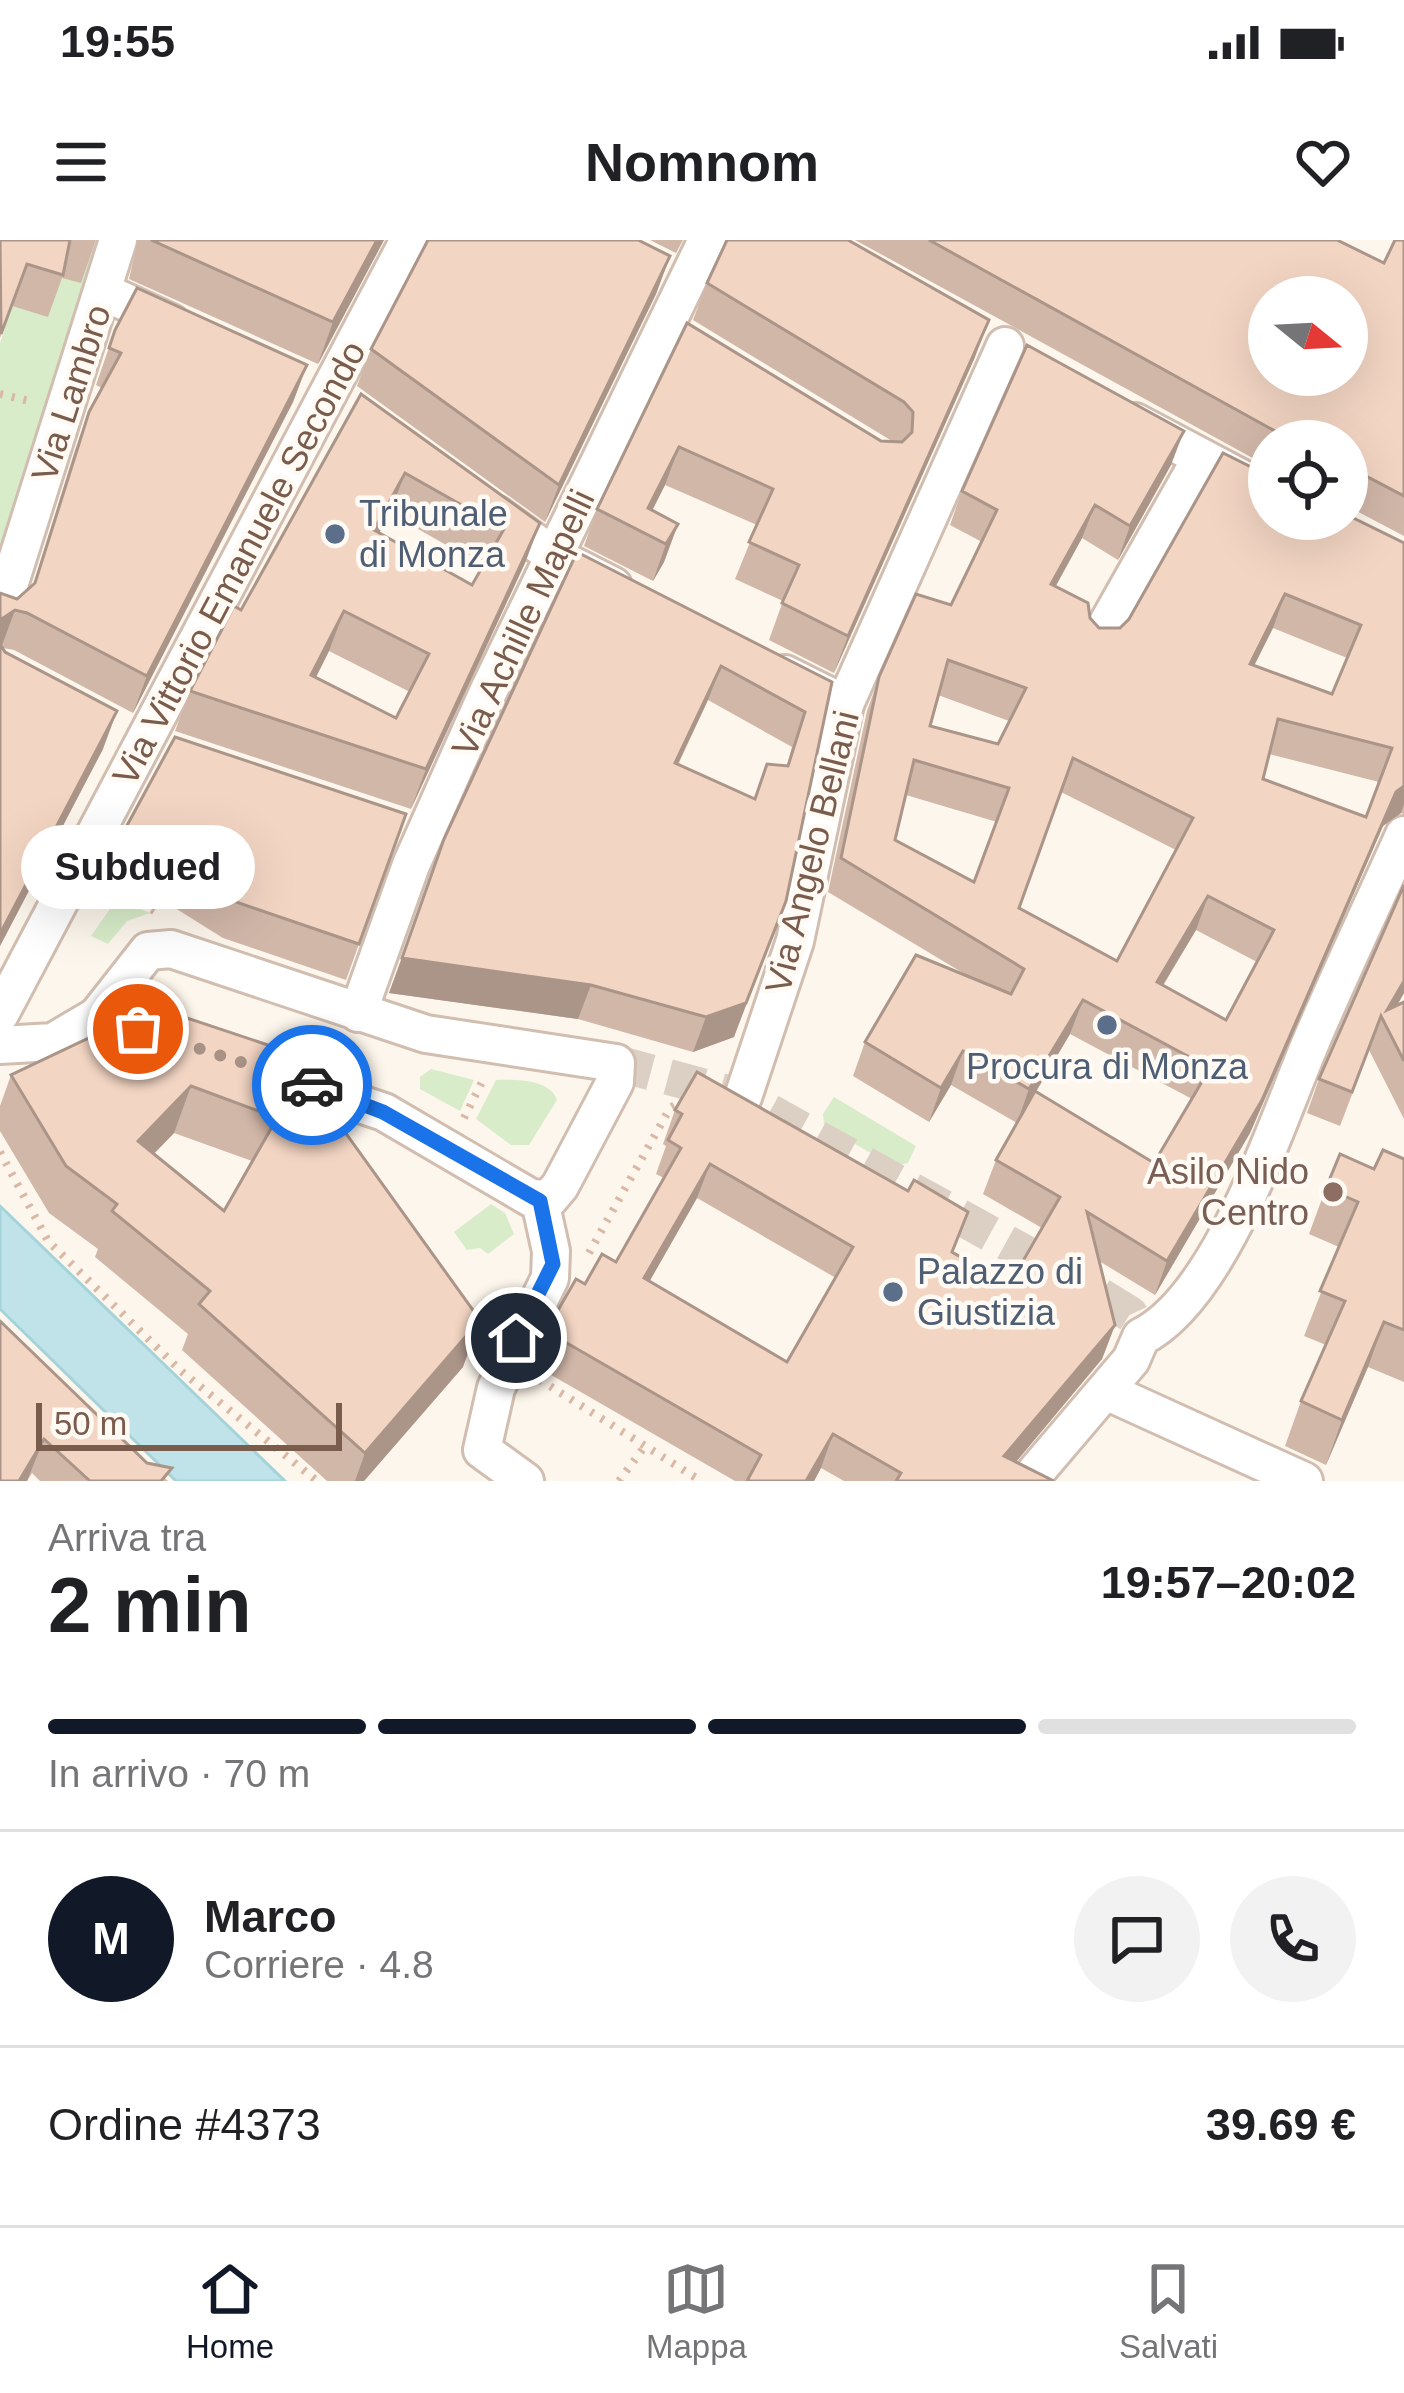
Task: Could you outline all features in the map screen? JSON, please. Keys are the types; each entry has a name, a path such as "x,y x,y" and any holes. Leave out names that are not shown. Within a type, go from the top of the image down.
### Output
{"street":[{"name":"Via Lambro","path":"0,614 118,240"},
{"name":"Via Vittorio Emanuele Secondo","path":"0,1014 409,240"},
{"name":"Via Achille Mapelli","path":"358,1013 424,837 663,328 674,278 707,240"},
{"path":"104,292 211,342"},
{"path":"966,325 1044,369"},
{"path":"663,328 702,352"},
{"name":"Via Angelo Bellani","path":"743,1097 795,941 845,704 1005,346"},
{"path":"290,377 329,394 366,421"},
{"path":"1102,403 1248,483"},
{"path":"1097,642 1200,460"},
{"path":"460,489 554,556 637,598"},
{"path":"762,662 845,704"},
{"path":"103,723 142,744 186,759"},
{"path":"381,823 424,837"},
{"path":"1028,1481 1131,1360 1141,1336 1162,1327 1182,1303 1240,1213 1404,835"},
{"path":"0,1046 53,1042 97,1016 148,951 171,949 358,1013 497,1049 616,1064 615,1082 560,1186 540,1201"},
{"path":"97,1016 340,1094 450,1148 540,1201 551,1251 550,1278 516,1338 494,1396 482,1450 525,1481"},
{"path":"1106,1391 1304,1481"}],"path":[{"path":"79,865 157,912 166,924 171,949"},
{"path":"450,1148 497,1049"},
{"path":"580,1269 670,1108 689,1096"},
{"path":"0,1152 48,1241 181,1371 317,1481"},
{"path":"524,1369 701,1481"},
{"path":"619,1481 645,1445"}],"green space":[{"path":"79,244 108,250 0,555 0,343 12,306 39,314 56,277 71,280"},
{"path":"117,899 150,913 127,921 108,944 91,936"},
{"path":"431,1069 474,1080 460,1111 420,1089 420,1077"},
{"path":"496,1080 540,1084 557,1100 529,1145 511,1145 476,1119"},
{"path":"834,1097 916,1146 908,1163 893,1166 824,1126 823,1114"},
{"path":"491,1204 505,1213 514,1234 488,1254 480,1248 467,1250 454,1232"}],"water":[{"path":"0,1206 285,1481 176,1481 0,1309"}],"building":[{"path":"0,240 70,240 63,275 27,264 1,334"},
{"path":"151,240 377,240 333,322"},
{"path":"428,240 638,240 670,256 559,485 371,349"},
{"path":"727,240 848,240 989,320 848,636 782,603 799,565 749,542 773,489 679,447 648,508 678,524 666,544 597,509 687,323 881,441 902,442 912,432 913,412 904,402 707,283"},
{"path":"929,240 1337,240 1384,263 1395,240 1404,240 1404,496 1368,477 1368,420 1255,420"},
{"path":"137,288 307,365 147,676 27,613 15,610 0,620 0,593 17,599 35,583 89,412 121,353 109,348 115,330"},
{"path":"1027,345 1184,431 1130,526 1095,505 1051,584 1088,603 1090,618 1099,628 1120,628 1129,619 1223,453 1248,466 1248,540 1368,540 1368,525 1404,543 1404,786 1396,792 1262,1100 1167,1261 1087,1212 1115,1325 1004,1456 1054,1481 896,1481 901,1473 833,1434 806,1481 747,1481 761,1455 546,1331 576,1279 585,1284 602,1254 616,1262 681,1148 668,1140 682,1114 675,1110 697,1072 908,1191 914,1180 968,1212 952,1252 1009,1285 1060,1197 996,1160 1035,1091 1154,1163 1210,1068 1083,1000 1029,1089 963,1051 941,1088 865,1042 916,955 1011,994 1024,969 841,858 879,677 916,594 951,605 997,510 962,491","holes":["1285,594 1361,625 1332,694 1250,664","948,660 1026,688 998,744 930,726","1278,719 1392,748 1366,817 1263,779","1073,758 1193,818 1117,961 1019,908","914,760 1009,788 974,882 895,840","1208,896 1274,930 1226,1020 1157,982","710,1164 853,1247 787,1362 644,1278"]},
{"path":"361,394 540,523 426,769 190,691 234,606 241,610","holes":["405,473 504,529 472,585 374,530","344,611 429,654 396,718 311,675"]},
{"path":"577,552 832,682 786,901 746,1003 706,1017 591,985 402,958 444,839","holes":["721,666 805,712 788,766 767,764 755,799 675,763"]},
{"path":"0,644 5,652 117,711 0,934"},
{"path":"175,737 406,814 359,944 236,902 124,831"},
{"path":"1404,885 1404,981 1387,1010 1404,1002 1404,1061 1381,1016 1352,1092 1319,1079"},
{"path":"154,1007 364,1077 340,1125 480,1320 365,1453 199,1304 210,1291 112,1211 117,1204 66,1166 11,1075","holes":["191,1086 277,1118 224,1211 138,1141"]},
{"path":"1383,1150 1404,1159 1404,1330 1384,1322 1342,1420 1301,1401 1345,1301 1320,1291 1358,1202 1326,1188 1340,1154 1374,1169"},
{"path":"0,1321 147,1463 172,1468 161,1481 90,1481 44,1439 19,1481 0,1481"}],"tunnel":[{"path":"616,1063 743,1097 1083,1285 1130,1314 1141,1337"}],"way so far":[{"path":"138,1029 312,1085"}],"place":[{"name":"Tribunale di Monza","path":"335,534"},
{"name":"Procura di Monza","path":"1107,1025"},
{"name":"Subdued","path":"138,1029"},
{"name":"Asilo Nido Centro","path":"1333,1192"},
{"name":"Palazzo di Giustizia","path":"893,1292"}],"route":[{"path":"312,1085 383,1112 540,1201 553,1264 516,1338"}]}
